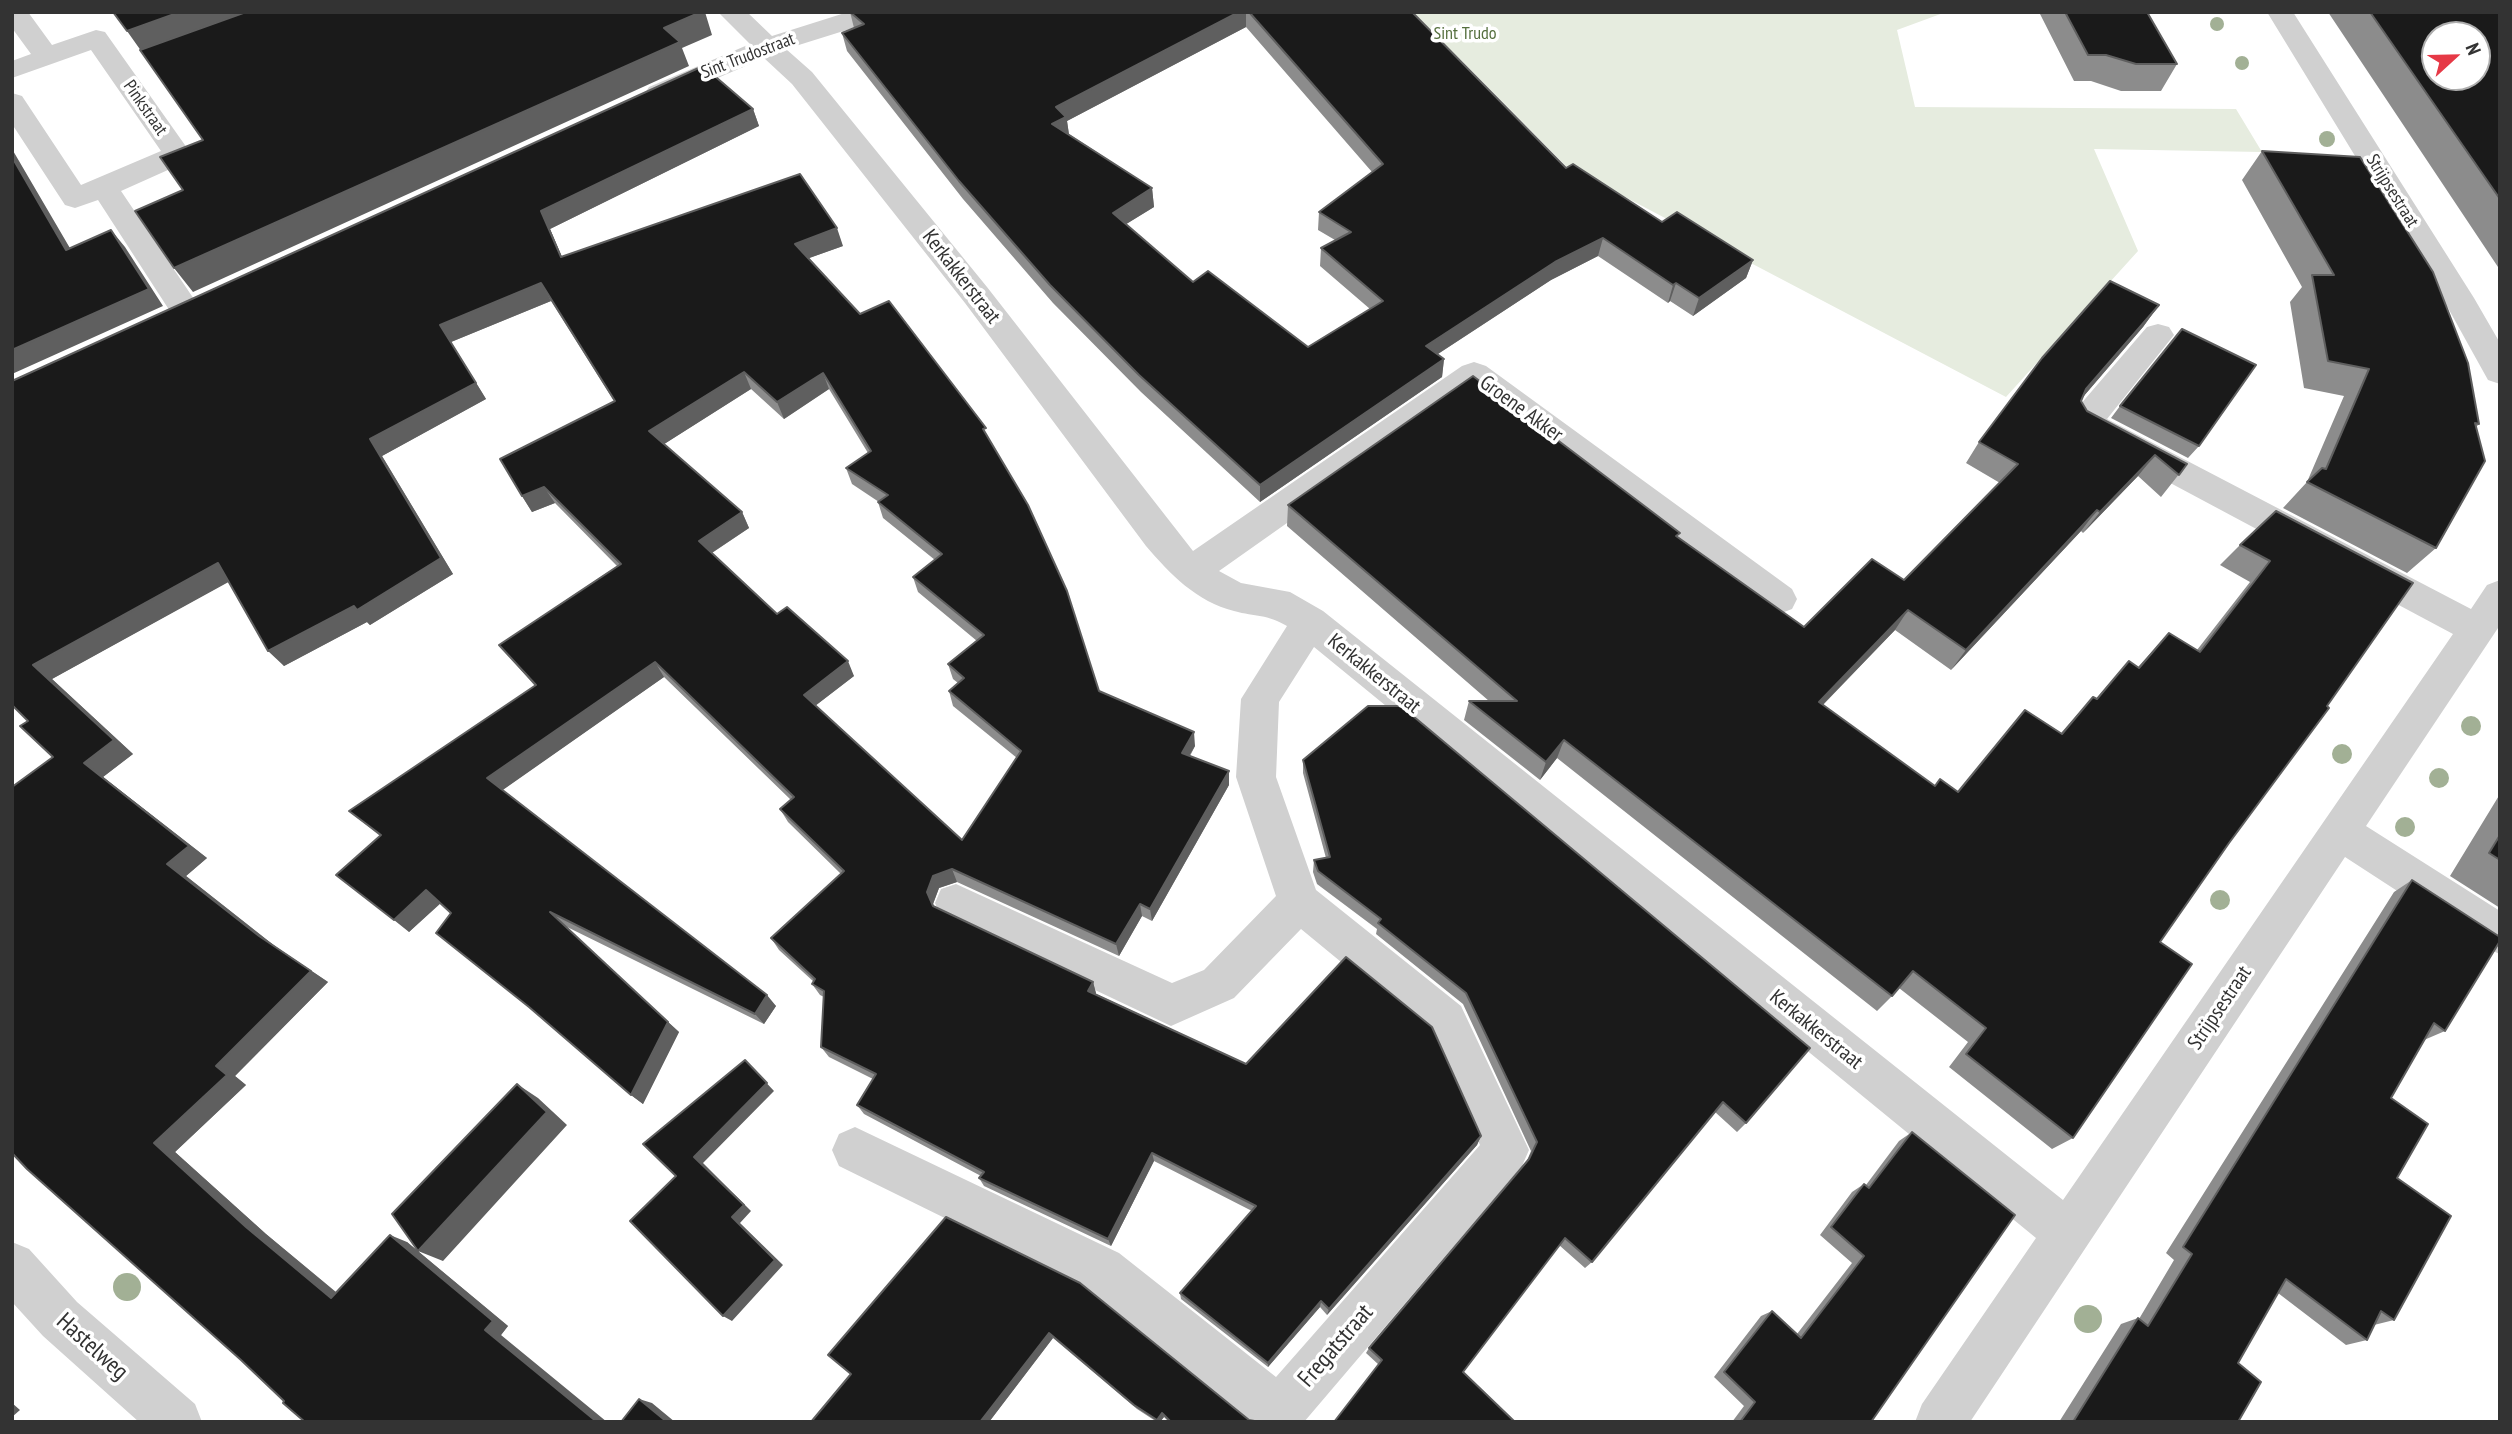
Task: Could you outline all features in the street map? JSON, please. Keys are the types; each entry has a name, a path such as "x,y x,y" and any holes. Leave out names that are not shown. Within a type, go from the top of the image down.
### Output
{"street":[{"path":"15,12 47,57"},
{"name":"Kerkakkerstraat","path":"731,12 802,78 976,295 1158,536 1190,572 1235,597 1277,602 1310,622 2067,1233"},
{"name":"Sint Trudostraat","path":"639,103 768,46 876,12"},
{"name":"Strijpsestraat","path":"2280,12 2463,306 2500,372"},
{"name":"Pinkstraat","path":"12,70 96,38 135,70 178,155 75,198 25,148 12,102"},
{"path":"104,187 186,311"},
{"path":"2463,306 2500,309"},
{"path":"2158,335 2085,422 2478,630"},
{"name":"Groene Akker","path":"1190,572 1474,374 1779,600"},
{"name":"Strijpsestraat","path":"1940,1422 2500,594"},
{"path":"956,903 1171,1004 1219,984 1299,902 1256,777 1259,699 1310,622"},
{"path":"2340,832 2500,934"},
{"name":"Fregatstraat","path":"855,1150 1102,1270 1279,1412 1506,1150 1446,1021 1299,902"},
{"name":"Hastelweg","path":"12,1266 60,1320 177,1422"}],"green space":[{"name":"Sint Trudo","path":"1407,12 1946,12 1897,30 1915,107 2236,109 2262,152 2094,149 2138,251 2006,397 1566,166 1461,60"}],"building":[{"path":"113,12 180,12 127,31"},
{"path":"246,12 701,12 664,28 680,42 174,268 135,211 183,190 160,157 203,140 140,50"},
{"path":"850,12 1239,12 1056,107 1066,117 1052,124 1152,188 1113,213 1193,282 1208,271 1308,347 1383,301 1321,248 1351,232 1319,212 1383,164 1249,12 1412,12 1566,168 1573,164 1662,222 1677,212 1753,260 1699,298 1676,283 1673,285 1603,238 1555,262 1426,346 1444,359 1260,485 1139,375 1050,285 959,181 842,33 864,24"},
{"path":"2065,12 2147,12 2177,64 2136,64 2106,55 2088,55"},
{"path":"2370,12 2500,12 2500,199 2425,91 2491,91 2491,21 2421,21 2421,85"},
{"path":"703,66 753,109 541,211 561,257 800,174 837,228 795,244 860,314 889,301 986,428 983,429 1028,505 1067,591 1099,691 1194,732 1182,753 1229,771 1150,909 1140,904 1116,944 952,869 933,876 927,892 933,906 1093,982 1088,991 1246,1064 1346,957 1432,1027 1481,1136 1329,1309 1321,1301 1268,1363 1180,1293 1256,1206 1152,1153 1108,1239 979,1178 984,1172 857,1105 876,1074 821,1047 824,991 812,984 815,979 771,938 844,871 780,809 794,797 655,662 487,778 767,995 755,1014 550,912 668,1022 631,1095 529,1007 436,933 451,913 426,890 394,920 336,875 381,835 349,811 536,685 499,645 621,564 544,487 522,496 500,459 615,401 541,283 440,325 476,383 370,439 441,558 357,610 354,606 268,651 218,563 33,665 114,740 84,763 189,846 167,864 259,936 311,971 216,1066 227,1075 154,1143 246,1227 331,1298 390,1235 493,1321 485,1330 597,1422 305,1422 241,1360 12,1153 12,787 53,757 20,726 28,721 12,705 12,381","holes":["744,372 777,402 823,373 871,451 846,468 888,495 878,502 942,554 913,577 984,635 948,664 964,678 949,691 1021,751 962,840 804,695 848,661 787,607 777,614 699,541 742,512 649,431"]},
{"path":"2262,151 2360,157 2433,272 2468,363 2479,424 2475,423 2485,461 2436,548 2307,482 2322,468 2326,469 2369,369 2328,361 2312,275 2334,275"},
{"path":"12,157 66,250 111,230 149,289 12,350"},
{"path":"2110,281 2159,305 2086,389 2081,401 2087,411 2187,464 2179,475 2155,455 2100,512 2097,510 1966,650 1908,610 1819,702 1935,786 1940,779 1958,792 2025,710 2062,734 2093,697 2097,699 2129,661 2139,668 2169,633 2200,652 2270,561 2240,545 2276,511 2413,583 2327,706 2329,708 2160,942 2192,964 2073,1138 1966,1054 1986,1028 1913,971 1892,996 1564,740 1546,762 1469,701 1517,701 1288,505 1473,376 1680,533 1676,536 1804,627 1872,559 1904,580 2018,464 1979,442 2042,358"},
{"path":"2182,329 2256,365 2199,446 2120,406"},
{"path":"1368,706 1401,706 1810,1048 1746,1123 1723,1102 1592,1262 1565,1238 1463,1372 1515,1422 1334,1422 1382,1360 1369,1348 1529,1159 1537,1142 1466,993 1378,923 1381,919 1318,871 1314,860 1330,857 1303,760"},
{"path":"2500,835 2500,860 2489,853"},
{"path":"2412,880 2500,937 2500,941 2445,1031 2434,1023 2391,1098 2428,1124 2397,1178 2451,1216 2394,1320 2381,1311 2367,1340 2286,1279 2238,1363 2261,1382 2238,1422 2073,1422 2138,1318 2148,1326 2192,1254 2183,1247"},
{"path":"745,1060 767,1083 694,1157 744,1205 732,1217 775,1260 723,1316 630,1221 676,1176 643,1144"},
{"path":"517,1084 547,1112 418,1251 392,1214"},
{"path":"1912,1132 2015,1215 1871,1422 1740,1422 1755,1402 1724,1372 1772,1311 1801,1338 1864,1256 1831,1227 1864,1184 1869,1188"},
{"path":"946,1217 1080,1283 1249,1420 1260,1422 1171,1422 1162,1413 1157,1420 1134,1405 1049,1333 980,1422 811,1422 851,1374 828,1355"},
{"path":"639,1399 667,1422 621,1422"}]}
